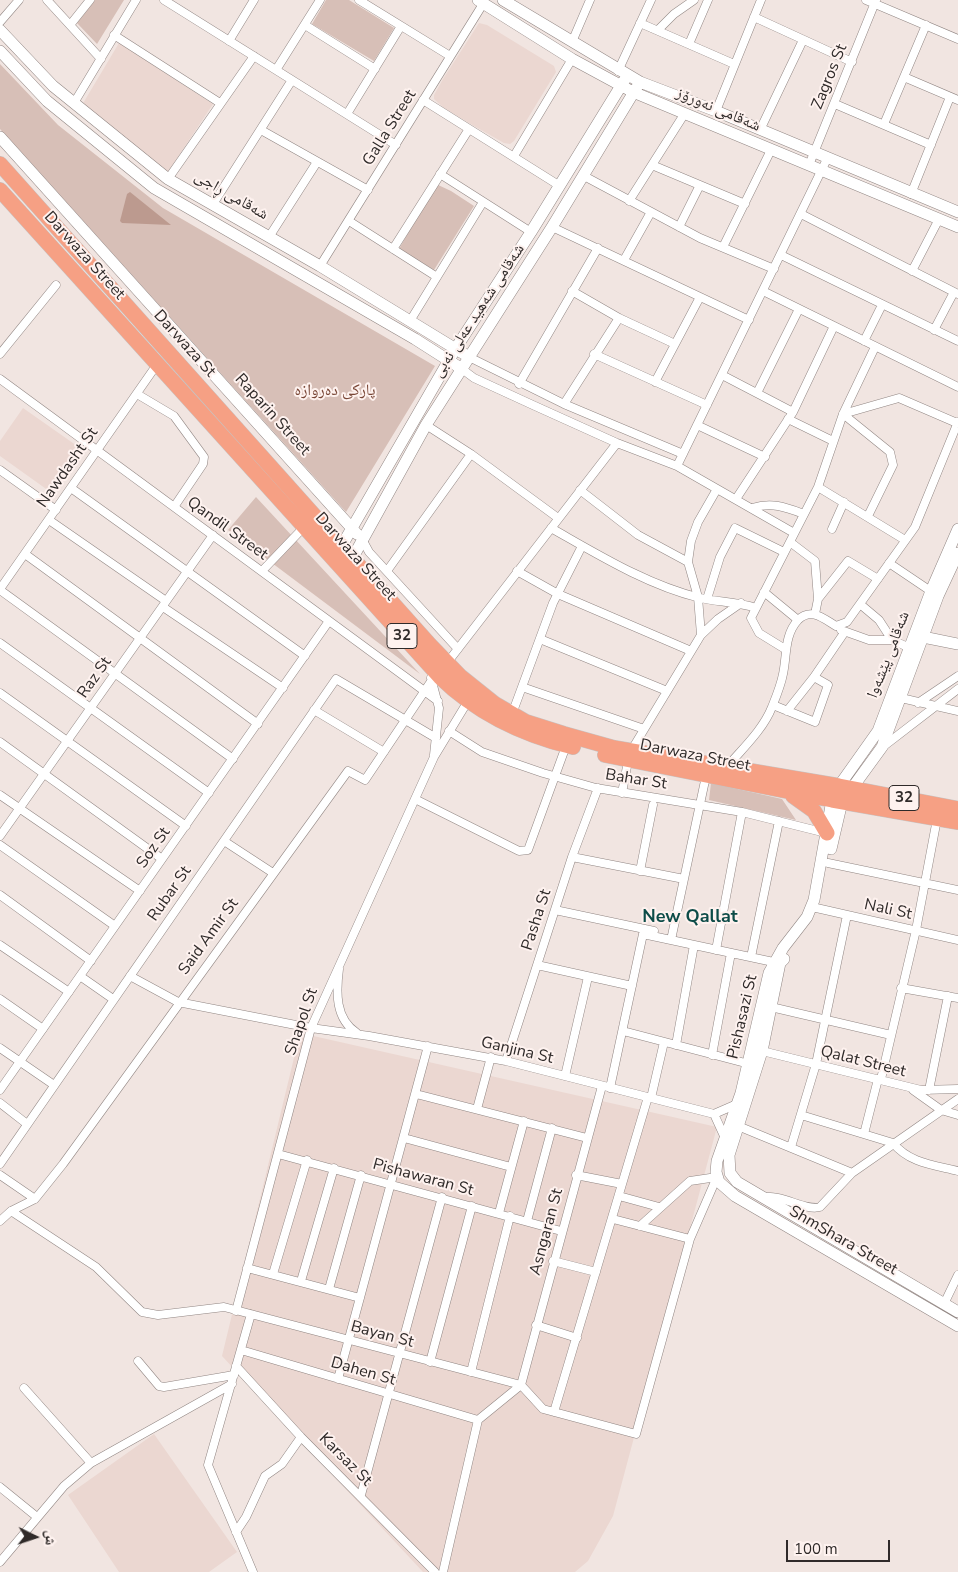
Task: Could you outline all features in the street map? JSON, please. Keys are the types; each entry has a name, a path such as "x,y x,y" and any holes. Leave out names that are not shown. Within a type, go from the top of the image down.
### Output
{"highway":[{"name":"Darwaza St","path":"0,164 342,547"},
{"name":"Darwaza Street","path":"0,190 305,526 422,658 468,701 516,728 566,746 630,756 706,776 958,822"},
{"path":"44,240 57,228"},
{"name":"32","path":"342,547 447,663 484,697 512,715 630,756 726,768 844,787 958,809"},
{"path":"780,790 808,805 820,818 827,833"}],"main road":[{"name":"شەقامی نەورۆز","path":"504,0 572,42 636,87 685,112 771,150 958,227"},
{"name":"شەقامی نەورۆز","path":"480,2 572,58 622,77"},
{"name":"شەقامی ڕاجی","path":"0,30 58,90 168,179 320,266 456,348 469,358"},
{"name":"شەقامی ڕاجی","path":"0,52 47,101 154,188 462,369"},
{"name":"شەقامی شەهید عەلی نەبی","path":"342,547 456,348 560,186 622,77"},
{"name":"شەقامی نەورۆز","path":"636,87 716,111 814,154 958,212"},
{"name":"شەقامی شەهید عەلی نەبی","path":"352,559 426,425 584,176 636,87"},
{"path":"47,101 58,90"},
{"name":"Raparin Street","path":"0,137 363,541"},
{"name":"شەقامی پێشەوا","path":"844,787 878,731 958,529"},
{"name":"شەقامی پێشەوا","path":"844,787 882,747 923,637 934,593 955,565 958,553"},
{"path":"923,637 958,644"},
{"name":"Pishasazi St","path":"717,1176 717,1161 738,1103 749,1064 767,980 777,963 802,937 814,908 827,833 837,801 844,787"},
{"name":"Pishasazi St","path":"814,908 822,900 837,801"},
{"name":"Pishasazi St","path":"730,1173 729,1155 762,1051 777,963"},
{"path":"717,1176 730,1173"},
{"name":"ShmShara Street","path":"730,1173 737,1182 958,1312"},
{"name":"ShmShara Street","path":"717,1176 722,1186 734,1196 958,1326"}],"street":[{"path":"0,22 19,0"},
{"path":"47,0 100,58"},
{"path":"70,25 90,0"},
{"path":"74,103 136,0"},
{"path":"164,0 396,145"},
{"path":"229,41 254,0"},
{"path":"276,70 320,0"},
{"path":"359,0 369,2 401,26 450,56"},
{"path":"572,42 590,0"},
{"path":"622,77 640,23 651,0"},
{"path":"658,30 674,14 694,0"},
{"path":"689,44 708,0"},
{"path":"716,111 761,0"},
{"path":"866,0 876,2 958,39"},
{"name":"Galla Street","path":"320,266 450,56 480,2"},
{"name":"Zagros St","path":"809,165 876,2"},
{"path":"754,17 852,62"},
{"path":"640,23 734,64"},
{"path":"305,25 375,68"},
{"path":"347,114 401,26"},
{"path":"884,124 926,26"},
{"path":"114,36 220,103"},
{"path":"760,130 803,40"},
{"path":"168,179 254,56"},
{"path":"514,156 572,58"},
{"path":"904,77 954,99 931,145 911,194"},
{"path":"213,204 292,80"},
{"path":"423,100 560,186"},
{"path":"834,104 931,145"},
{"path":"629,201 685,112"},
{"path":"393,249 469,129"},
{"path":"261,130 368,190"},
{"path":"723,248 771,150"},
{"path":"677,466 827,159"},
{"path":"269,237 317,162"},
{"path":"652,165 745,204"},
{"path":"440,174 531,232"},
{"path":"584,176 679,227 774,269"},
{"path":"679,227 700,185"},
{"path":"410,321 483,202"},
{"path":"624,260 650,212"},
{"path":"801,214 956,293 934,330"},
{"path":"912,271 938,219"},
{"path":"349,221 437,277"},
{"path":"552,227 749,320"},
{"path":"519,384 598,248"},
{"path":"781,255 958,341"},
{"path":"0,354 56,285"},
{"path":"572,291 619,318 675,344"},
{"path":"763,291 958,387"},
{"path":"655,382 700,297"},
{"path":"864,341 882,305"},
{"path":"757,393 799,309"},
{"path":"564,404 594,354 619,318"},
{"path":"736,499 765,458 793,412 834,326"},
{"path":"786,649 759,633 754,627 751,618 818,487 843,414 875,347"},
{"path":"594,354 707,405"},
{"path":"469,358 519,384 683,454"},
{"name":"Nawdasht St","path":"0,589 158,363"},
{"path":"462,369 481,381 617,443 677,466 794,533"},
{"path":"722,375 793,412"},
{"name":"Qandil Street","path":"0,379 438,701"},
{"path":"137,394 174,416 204,457 203,464 174,507"},
{"path":"836,626 847,622 915,527 958,423 899,398 843,414"},
{"path":"843,414 890,452 893,465 868,516"},
{"path":"788,420 833,441"},
{"path":"426,425 471,454 558,518"},
{"path":"697,425 765,458"},
{"path":"447,663 617,443"},
{"path":"386,571 471,454"},
{"path":"0,470 56,510"},
{"path":"818,487 905,540"},
{"path":"71,488 305,656"},
{"path":"580,490 638,535 688,562"},
{"path":"701,635 698,597 688,562 691,541 698,522 717,490"},
{"path":"832,529 844,502"},
{"path":"752,508 765,504 776,505 804,514"},
{"path":"48,520 283,688"},
{"path":"262,571 305,526"},
{"path":"550,528 641,576 698,597 742,603 756,608"},
{"path":"707,599 720,557 735,528 784,552"},
{"name":"Raz St","path":"0,836 213,536"},
{"name":"Raparin Street","path":"363,541 369,552 458,649"},
{"path":"790,542 815,561 818,599 815,614"},
{"path":"512,715 558,594 582,546"},
{"path":"25,554 258,724"},
{"path":"818,599 848,561 878,579"},
{"path":"889,562 934,593"},
{"path":"517,571 558,594 691,651"},
{"path":"0,589 232,759"},
{"path":"764,592 798,620"},
{"path":"622,793 630,756 644,729 701,635 718,619 742,603"},
{"path":"860,604 879,620 892,640"},
{"path":"726,768 764,724 784,673 786,649 793,627 798,620 809,614 815,614 844,633 869,640 892,640 910,648"},
{"name":"Soz St","path":"0,1090 329,621"},
{"path":"787,711 814,677 844,633"},
{"path":"540,639 667,690"},
{"path":"0,643 209,794"},
{"path":"422,658 432,680 438,701 434,757"},
{"path":"918,703 958,676"},
{"path":"773,705 815,722 828,685 814,677"},
{"name":"Rubar St","path":"0,1164 336,679 405,721"},
{"name":"Said Amir St","path":"0,1221 11,1211 35,1199 63,1164 178,1002 348,771 365,780 432,680"},
{"path":"522,687 644,729"},
{"path":"882,747 958,689"},
{"path":"0,693 186,826"},
{"path":"901,698 932,707 958,711"},
{"path":"434,757 468,701"},
{"path":"314,710 384,752"},
{"path":"405,721 436,738"},
{"name":"Bahar St","path":"449,731 482,752 555,777 622,793 742,812 827,833"},
{"path":"0,742 162,859"},
{"path":"415,799 519,851 525,852 528,850 566,746"},
{"name":"Shapol St","path":"236,1311 311,1028 434,757"},
{"path":"672,938 706,776"},
{"name":"Pasha St","path":"506,1061 572,857 598,788"},
{"path":"0,795 140,891"},
{"path":"640,871 653,806"},
{"path":"716,950 742,812"},
{"path":"864,1134 916,930 937,819"},
{"path":"751,957 779,821"},
{"path":"224,841 272,873"},
{"path":"0,846 115,926"},
{"path":"572,857 684,879"},
{"path":"828,863 958,890"},
{"path":"0,896 91,961"},
{"name":"Nali St","path":"814,908 958,940"},
{"path":"556,910 694,945 777,963"},
{"path":"791,1147 816,1064 847,915"},
{"name":"Asngaran St","path":"520,1385 586,1138 606,1087 623,1031 643,934 672,938"},
{"path":"0,945 69,992"},
{"path":"676,1045 694,945"},
{"path":"712,1055 731,953"},
{"path":"343,954 338,982 340,1012 348,1027 357,1033 368,1036"},
{"path":"537,965 632,986"},
{"path":"80,976 114,1000"},
{"name":"Ganjina St","path":"130,976 178,1002 311,1028 428,1046 506,1061 714,1114"},
{"path":"565,1076 588,977"},
{"path":"901,988 958,998"},
{"path":"928,1090 948,996"},
{"path":"0,999 43,1029"},
{"path":"771,1007 891,1034"},
{"path":"623,1031 749,1064"},
{"path":"554,1412 649,1098 664,1042"},
{"path":"338,1379 428,1046"},
{"path":"0,1048 54,1085"},
{"name":"Qalat Street","path":"762,1051 909,1088 928,1090 958,1089"},
{"path":"476,1109 491,1058"},
{"path":"909,1088 941,1110 958,1115"},
{"path":"416,1094 586,1138"},
{"path":"762,1197 779,1197 813,1208 820,1207 852,1173 958,1099"},
{"path":"725,1138 714,1114 738,1103"},
{"path":"0,1104 27,1124"},
{"path":"801,1115 893,1143 901,1153 913,1160 958,1171"},
{"path":"499,1213 524,1121"},
{"path":"738,1126 852,1173"},
{"path":"527,1221 552,1128"},
{"path":"404,1138 511,1167"},
{"name":"Pishawaran St","path":"278,1154 307,1160 560,1231"},
{"path":"273,1274 307,1160"},
{"path":"301,1281 334,1168"},
{"path":"0,1175 35,1199"},
{"path":"329,1289 361,1175"},
{"path":"576,1175 622,1184"},
{"path":"640,1226 690,1181 717,1176"},
{"path":"443,1572 478,1420 520,1385 543,1409 636,1434 690,1239 717,1176"},
{"path":"619,1196 659,1207"},
{"path":"361,1495 442,1198"},
{"path":"430,1362 472,1206"},
{"name":"Bayan St","path":"11,1211 96,1267 142,1312 158,1315 224,1308 520,1385"},
{"path":"470,1372 510,1216"},
{"path":"613,1218 690,1239"},
{"path":"553,1261 596,1272"},
{"path":"247,1268 360,1298"},
{"path":"944,1304 958,1275"},
{"path":"250,1314 208,1465 253,1572"},
{"path":"536,1326 577,1338"},
{"name":"Dahen St","path":"241,1350 478,1420"},
{"path":"138,1361 159,1386 164,1388 234,1375"},
{"name":"Karsaz St","path":"236,1366 301,1436 435,1572"},
{"path":"0,1562 64,1486 91,1463 232,1384"},
{"path":"24,1388 91,1463"},
{"path":"236,1532 246,1517 265,1476 282,1464 301,1436"},
{"path":"0,1487 36,1517"}],"shaded area":[{"path":"479,23 487,25 554,66 556,72 514,141 510,144 504,143 474,126 444,108 434,99 434,95 443,79"},
{"path":"119,43 213,104 168,172 82,105"},
{"path":"130,192 171,225 122,223 120,221 127,194"},
{"path":"23,408 80,448 49,491 0,456 0,441"},
{"path":"300,1033 717,1127 613,1516 588,1561 575,1572 423,1572 222,1356"},
{"path":"154,1434 237,1552 209,1572 119,1572 68,1495"}],"green space":[{"path":"95,0 124,0 97,44 77,23"},
{"path":"326,0 349,0 394,28 374,61 312,24"},
{"name":"پارکی دەروازە","path":"0,64 58,125 163,208 435,366 346,512 0,129"},
{"path":"436,184 474,206 434,270 399,249"},
{"path":"256,497 420,674 228,530"},
{"path":"711,783 782,799 796,820 709,800"}],"district":[{"name":"New Qallat","path":"690,918"}]}
